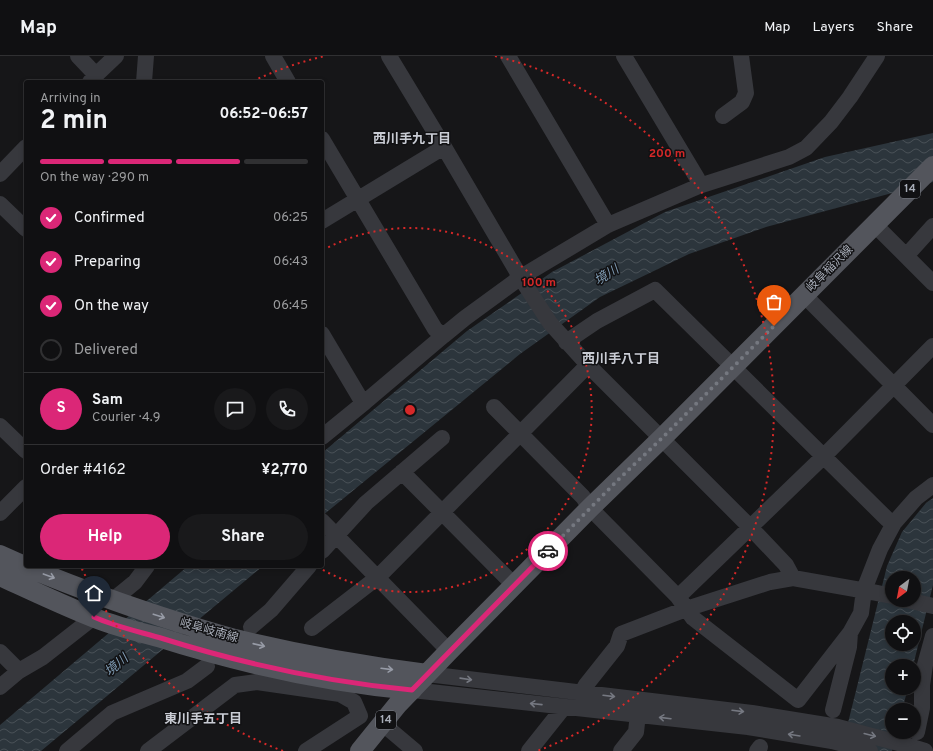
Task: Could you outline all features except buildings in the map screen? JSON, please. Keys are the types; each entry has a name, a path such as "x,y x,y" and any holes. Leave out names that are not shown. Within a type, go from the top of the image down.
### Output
{"main road":[{"name":"岐阜稲沢線","path":"360,751 398,704 449,651 590,508 662,438 933,166"},
{"name":"岐阜岐南線","path":"0,555 24,566"},
{"name":"岐阜岐南線","path":"28,568 118,602 194,628 238,640 282,650 376,667 427,674"},
{"name":"岐阜岐南線","path":"0,576 97,619 237,660 375,686 412,690"}],"street":[{"path":"78,56 93,78 116,56"},
{"path":"144,80 146,56"},
{"path":"273,56 287,80"},
{"path":"389,56 521,278 550,323 588,365 750,527 786,565 794,578"},
{"path":"508,56 608,225"},
{"path":"624,56 697,178 699,186"},
{"path":"723,116 742,102 746,93 741,56"},
{"path":"324,435 465,318 521,278 608,225 699,186 789,157 806,148 831,122 850,97 876,56"},
{"path":"324,142 435,329 443,336"},
{"path":"324,220 444,147"},
{"path":"0,174 24,149"},
{"path":"0,204 24,227"},
{"path":"881,218 906,256 933,283"},
{"path":"906,256 933,226"},
{"path":"564,340 655,290 734,366 823,457 887,519 894,523"},
{"path":"804,295 933,425"},
{"path":"324,337 360,398 365,402"},
{"path":"682,603 750,527 823,457 933,346"},
{"path":"312,628 378,577 588,365"},
{"path":"494,407 583,497 590,508 682,603 693,618 798,700 850,633 861,613 880,549 894,523 916,498 933,485"},
{"path":"0,426 24,449"},
{"path":"324,544 329,528 366,503 442,438"},
{"path":"402,472 514,585"},
{"path":"0,513 24,489"},
{"path":"329,528 449,651"},
{"path":"118,602 146,568"},
{"path":"251,627 271,610 307,568"},
{"path":"582,692 617,646 621,634 682,603 770,582 794,578 885,595"},
{"path":"921,603 933,606"},
{"path":"0,687 19,671 43,657 97,619"},
{"path":"833,710 849,647 850,633"},
{"path":"921,713 922,685 929,667 933,636"},
{"path":"0,652 19,671"},
{"path":"73,749 112,713 187,681 207,666"},
{"path":"427,674 752,713 835,734 870,751"},
{"path":"148,751 235,685 257,682 340,694 354,702 360,716 306,751"},
{"path":"412,690 748,727 835,734 902,744 925,751"},
{"path":"529,751 564,707"},
{"path":"621,751 636,732 638,714"},
{"path":"383,724 415,751"}],"water":[{"name":"境川","path":"933,133 933,182 766,227 689,254 600,297 520,354 324,514 324,451 467,331 552,272 665,212 825,157"},
{"path":"933,498 933,585 921,634 921,615 885,615 885,651 917,651 915,659 885,659 885,695 906,695 904,703 885,703 885,739 895,739 892,751 841,751 885,574 885,607 921,607 921,571 886,571 902,532 926,503"},
{"name":"境川","path":"186,568 261,568 41,751 0,751 0,725"}],"way so far":[{"path":"548,551 774,326"}],"district":[{"name":"西川手九丁目","path":"412,140"},
{"name":"西川手八丁目","path":"621,360"},
{"name":"東川手五丁目","path":"203,720"}],"route":[{"path":"94,617 237,660 375,686 412,690 548,551"}]}
